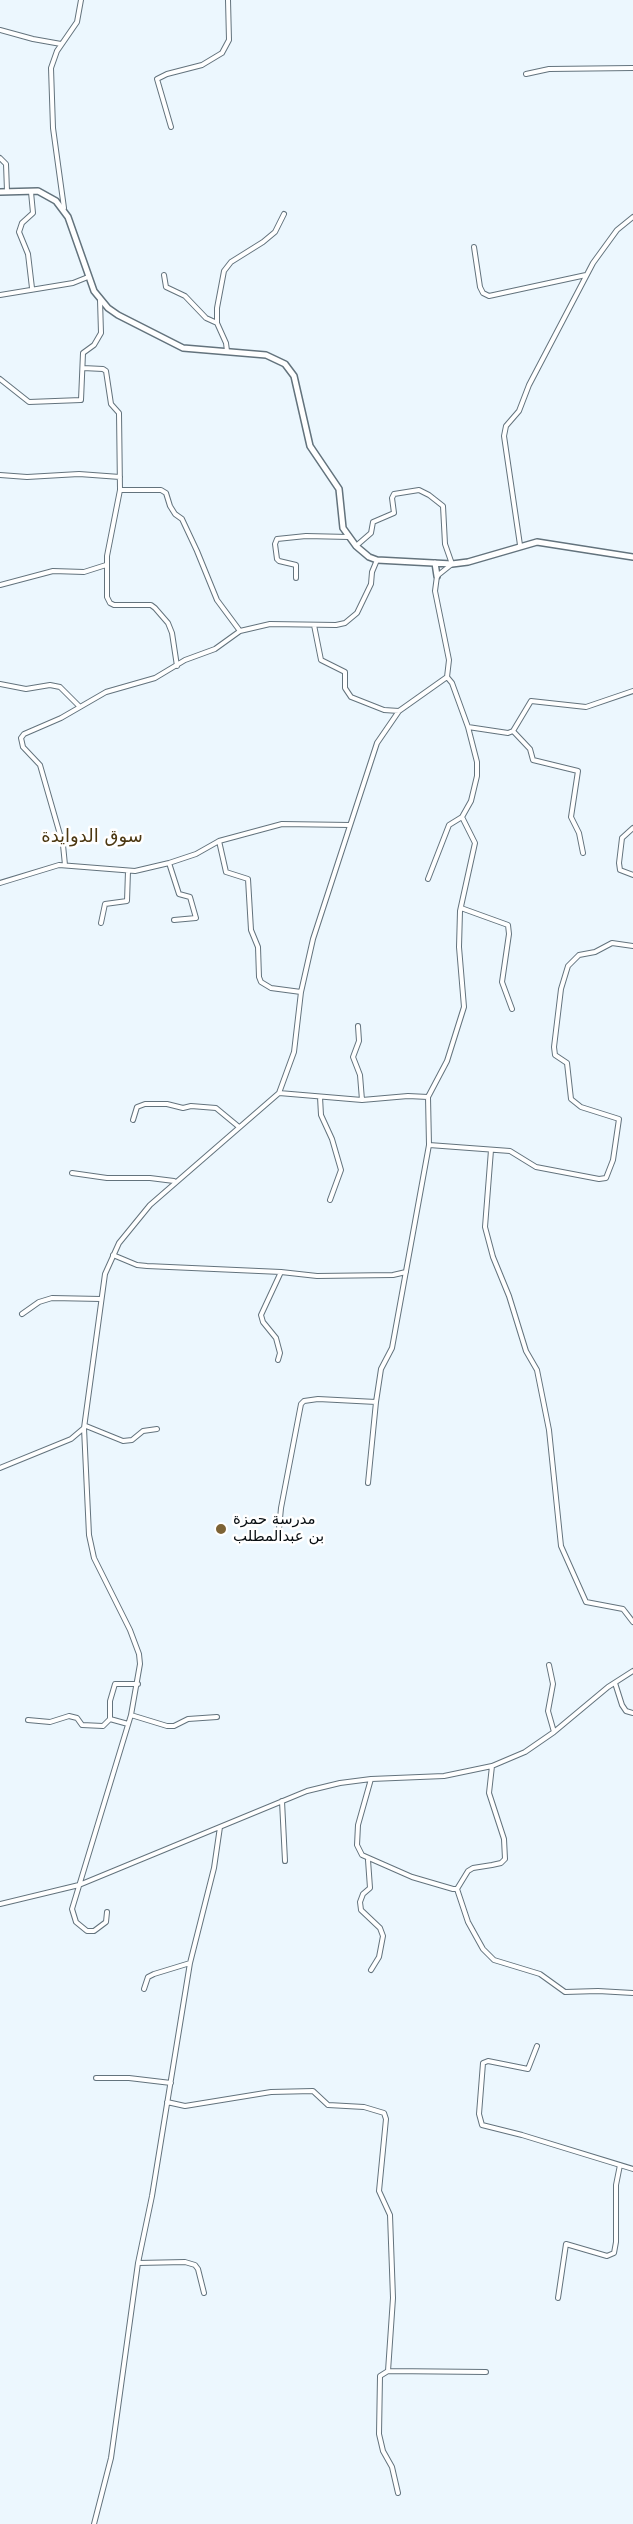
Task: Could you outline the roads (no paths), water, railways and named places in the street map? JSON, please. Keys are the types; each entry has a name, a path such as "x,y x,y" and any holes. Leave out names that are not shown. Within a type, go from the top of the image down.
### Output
{"street":[{"path":"81,0 77,22 53,60 51,75 53,128 64,208 88,277 100,300 118,315 175,346 192,350 266,355 280,360 291,370 299,393 310,446 335,481 340,498 341,523 356,546 377,560 452,564 468,562 520,545 545,543 633,557"},
{"path":"171,127 157,79 167,74 202,65 222,53 229,40 228,0"},
{"path":"0,30 61,44"},
{"path":"526,74 549,69 633,68"},
{"path":"0,158 6,164 7,191"},
{"path":"0,192 31,191 47,195 64,208"},
{"path":"31,191 33,213 22,224 19,232 28,254 32,288"},
{"path":"227,352 226,343 217,323 217,308 224,271 231,262 275,232 284,214"},
{"path":"520,545 505,430 519,411 529,385 586,275 606,243 633,217"},
{"path":"474,247 480,287 483,293 489,296 586,275"},
{"path":"164,275 166,287 185,296 206,318 217,323"},
{"path":"0,295 73,283 88,277"},
{"path":"0,379 29,402 79,401 83,397 83,353 94,345 101,333 100,300"},
{"path":"83,368 103,369 108,373 110,401 119,413 120,490 106,565 107,597 110,603 128,606 151,605 155,608 168,623 172,633 177,666"},
{"path":"0,475 27,477 79,474 120,477"},
{"path":"120,490 161,490 166,493 170,506 182,519 197,550 217,600 240,631"},
{"path":"356,546 371,533 373,522 394,513 392,498 394,494 419,490 429,495 445,509 445,544 452,564"},
{"path":"296,578 296,565 277,559 275,544 277,539 306,536 350,537"},
{"path":"65,865 63,845 40,765 26,751 21,738 26,732 61,718 106,692 155,678 185,660 215,649 240,631 270,624 336,625 353,619 371,584 372,572 377,560"},
{"path":"428,879 449,825 462,817 471,801 477,776 477,762 468,728 452,683 447,677 449,660 435,591 437,576 435,563"},
{"path":"437,576 452,564"},
{"path":"0,585 52,571 84,572 106,565"},
{"path":"314,625 321,660 345,672 345,688 351,697 384,710 399,711"},
{"path":"107,1912 106,1922 94,1931 87,1931 81,1927 72,1910 103,1815 131,1715 140,1664 136,1644 90,1546 85,1427 105,1274 112,1255 133,1225 175,1181 279,1093 294,1052 301,992 312,939 377,743 399,711 447,677"},
{"path":"0,684 26,689 44,686 60,687 80,707"},
{"path":"513,731 531,701 586,707 633,691"},
{"path":"468,728 496,732 513,731"},
{"path":"513,731 530,749 533,760 578,771 571,817 579,833 582,853"},
{"path":"368,1483 381,1369 392,1348 429,1145 428,1097 447,1061 464,1007 459,947 461,908 475,843 462,817"},
{"path":"0,883 65,865 128,871 169,863 196,854 219,841 282,824 350,825"},
{"path":"633,828 624,834 621,840 619,863 620,870 633,875"},
{"path":"219,841 226,872 248,879 251,930 258,947 261,982 271,988 301,992"},
{"path":"169,863 179,894 190,897 196,918 174,920"},
{"path":"101,923 105,904 127,901 128,871"},
{"path":"461,908 508,925 509,934 502,982 512,1009"},
{"path":"429,1145 515,1153 537,1167 599,1179 608,1176 619,1119 581,1107 571,1099 567,1063 555,1055 554,1047 561,989 568,966 579,955 595,952 612,943 633,946"},
{"path":"358,1026 359,1041 352,1057 360,1075 362,1100"},
{"path":"279,1093 362,1100 408,1096 428,1097"},
{"path":"320,1097 321,1115 332,1139 340,1170 330,1200"},
{"path":"133,1120 137,1107 145,1104 167,1104 183,1108 216,1108 239,1127"},
{"path":"492,1150 485,1227 526,1352 537,1370 549,1430 561,1546 586,1602 623,1609 633,1622"},
{"path":"72,1173 107,1178 150,1178 175,1181"},
{"path":"112,1255 137,1265 147,1266 339,1276 393,1275 406,1272"},
{"path":"278,1360 280,1353 276,1338 263,1322 261,1315 281,1272"},
{"path":"22,1314 39,1302 52,1298 101,1299"},
{"path":"279,1529 301,1404 304,1401 318,1399 376,1402"},
{"path":"85,1427 123,1441 132,1440 143,1431 157,1429"},
{"path":"0,1468 71,1439 85,1427"},
{"path":"549,1665 553,1684 548,1711 554,1732"},
{"path":"0,1904 79,1885 282,1801 329,1786 371,1779 444,1776 492,1766 525,1752 633,1671"},
{"path":"615,1683 622,1705 626,1711 633,1713"},
{"path":"110,1719 110,1701 115,1684 138,1684"},
{"path":"131,1715 167,1726 174,1726 188,1719 217,1717"},
{"path":"28,1720 50,1722 69,1716 77,1718 82,1725 99,1727 110,1719"},
{"path":"110,1719 128,1724"},
{"path":"492,1766 489,1793 504,1839 506,1854 501,1863 468,1871 457,1889 468,1922 483,1948 494,1960 540,1974 565,1992 598,1991 633,1994"},
{"path":"371,1779 358,1825 359,1850 368,1859 412,1877 449,1889 457,1889"},
{"path":"282,1801 285,1861"},
{"path":"94,2524 111,2458 138,2263 152,2196 190,1964 214,1868 220,1827"},
{"path":"368,1859 370,1888 363,1894 360,1902 361,1910 380,1928 383,1936 379,1957 371,1970"},
{"path":"144,1989 148,1977 190,1964"},
{"path":"537,2046 528,2069 488,2061 483,2063 479,2114 482,2125 633,2169"},
{"path":"96,2078 129,2078 171,2083"},
{"path":"167,2102 185,2106 272,2092 313,2091 328,2105 364,2107 384,2113 386,2119 379,2191 390,2215 393,2298 388,2371"},
{"path":"558,2298 566,2244 607,2256 614,2253 616,2185 620,2166"},
{"path":"138,2263 185,2262 195,2265 204,2293"},
{"path":"398,2493 392,2467 383,2451 379,2434 380,2376 388,2371 486,2372"}],"place":[{"name":"مدرسة حمزة بن عبدالمطلب","path":"221,1529"}],"district":[{"name":"سوق الدوايدة","path":"92,837"}]}
